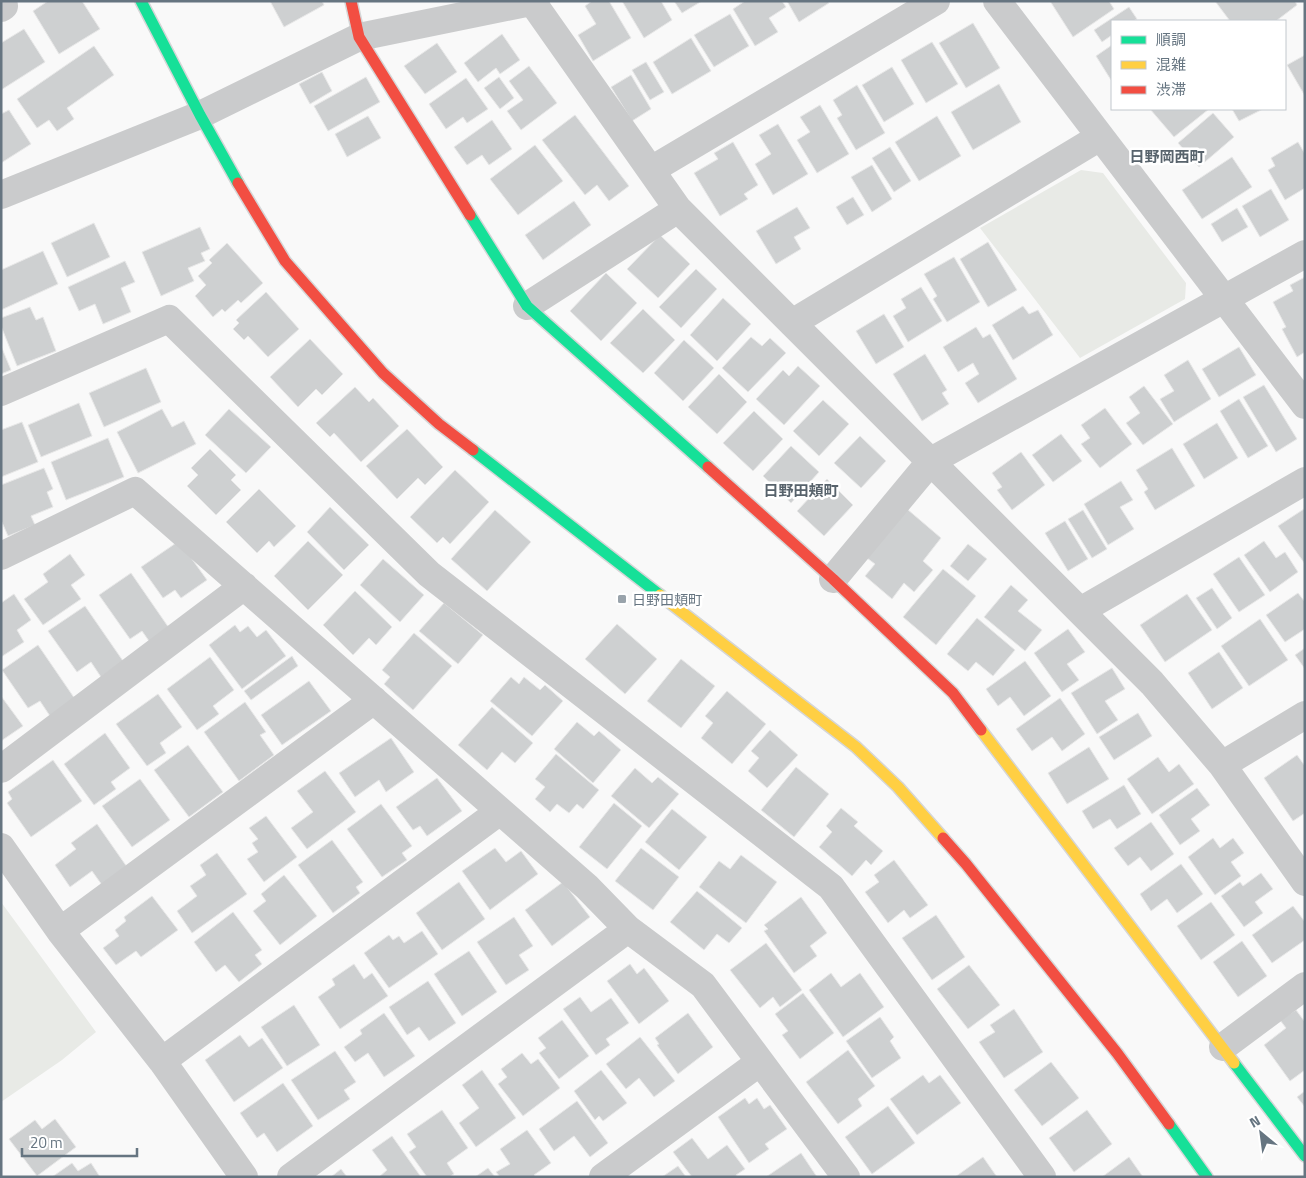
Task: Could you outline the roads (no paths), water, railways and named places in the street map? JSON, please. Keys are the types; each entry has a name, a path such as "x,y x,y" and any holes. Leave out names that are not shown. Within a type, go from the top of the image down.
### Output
{"street":[{"path":"141,1 200,116 285,261 383,373 439,424 856,747 898,787 966,864 1117,1052 1207,1177"},
{"path":"352,1 358,36 527,306 833,578 953,693 1305,1156"},
{"path":"650,170 936,1"},
{"path":"997,1 1305,405"},
{"path":"1,2 4,6 1,8"},
{"path":"1,195 200,116 358,36 535,2 678,209 1152,683 1222,765 1305,882"},
{"path":"792,323 1100,137"},
{"path":"527,306 678,209"},
{"path":"833,578 931,461 1305,254"},
{"path":"1,392 169,318 429,574 831,887 1042,1177"},
{"path":"1080,611 1305,481"},
{"path":"1,556 135,491 588,887 628,929 703,985 846,1177"},
{"path":"1,768 244,586"},
{"path":"60,931 374,700"},
{"path":"1222,765 1305,715"},
{"path":"162,1061 500,811"},
{"path":"1,848 60,931 162,1061 244,1177"},
{"path":"291,1177 628,929"},
{"path":"1223,1047 1305,986"},
{"path":"604,1177 760,1062"}],"place":[{"name":"日野田頬町","path":"622,599"}],"district":[{"name":"日野岡西町","path":"1167,156"},
{"name":"日野田頬町","path":"801,490"}]}
